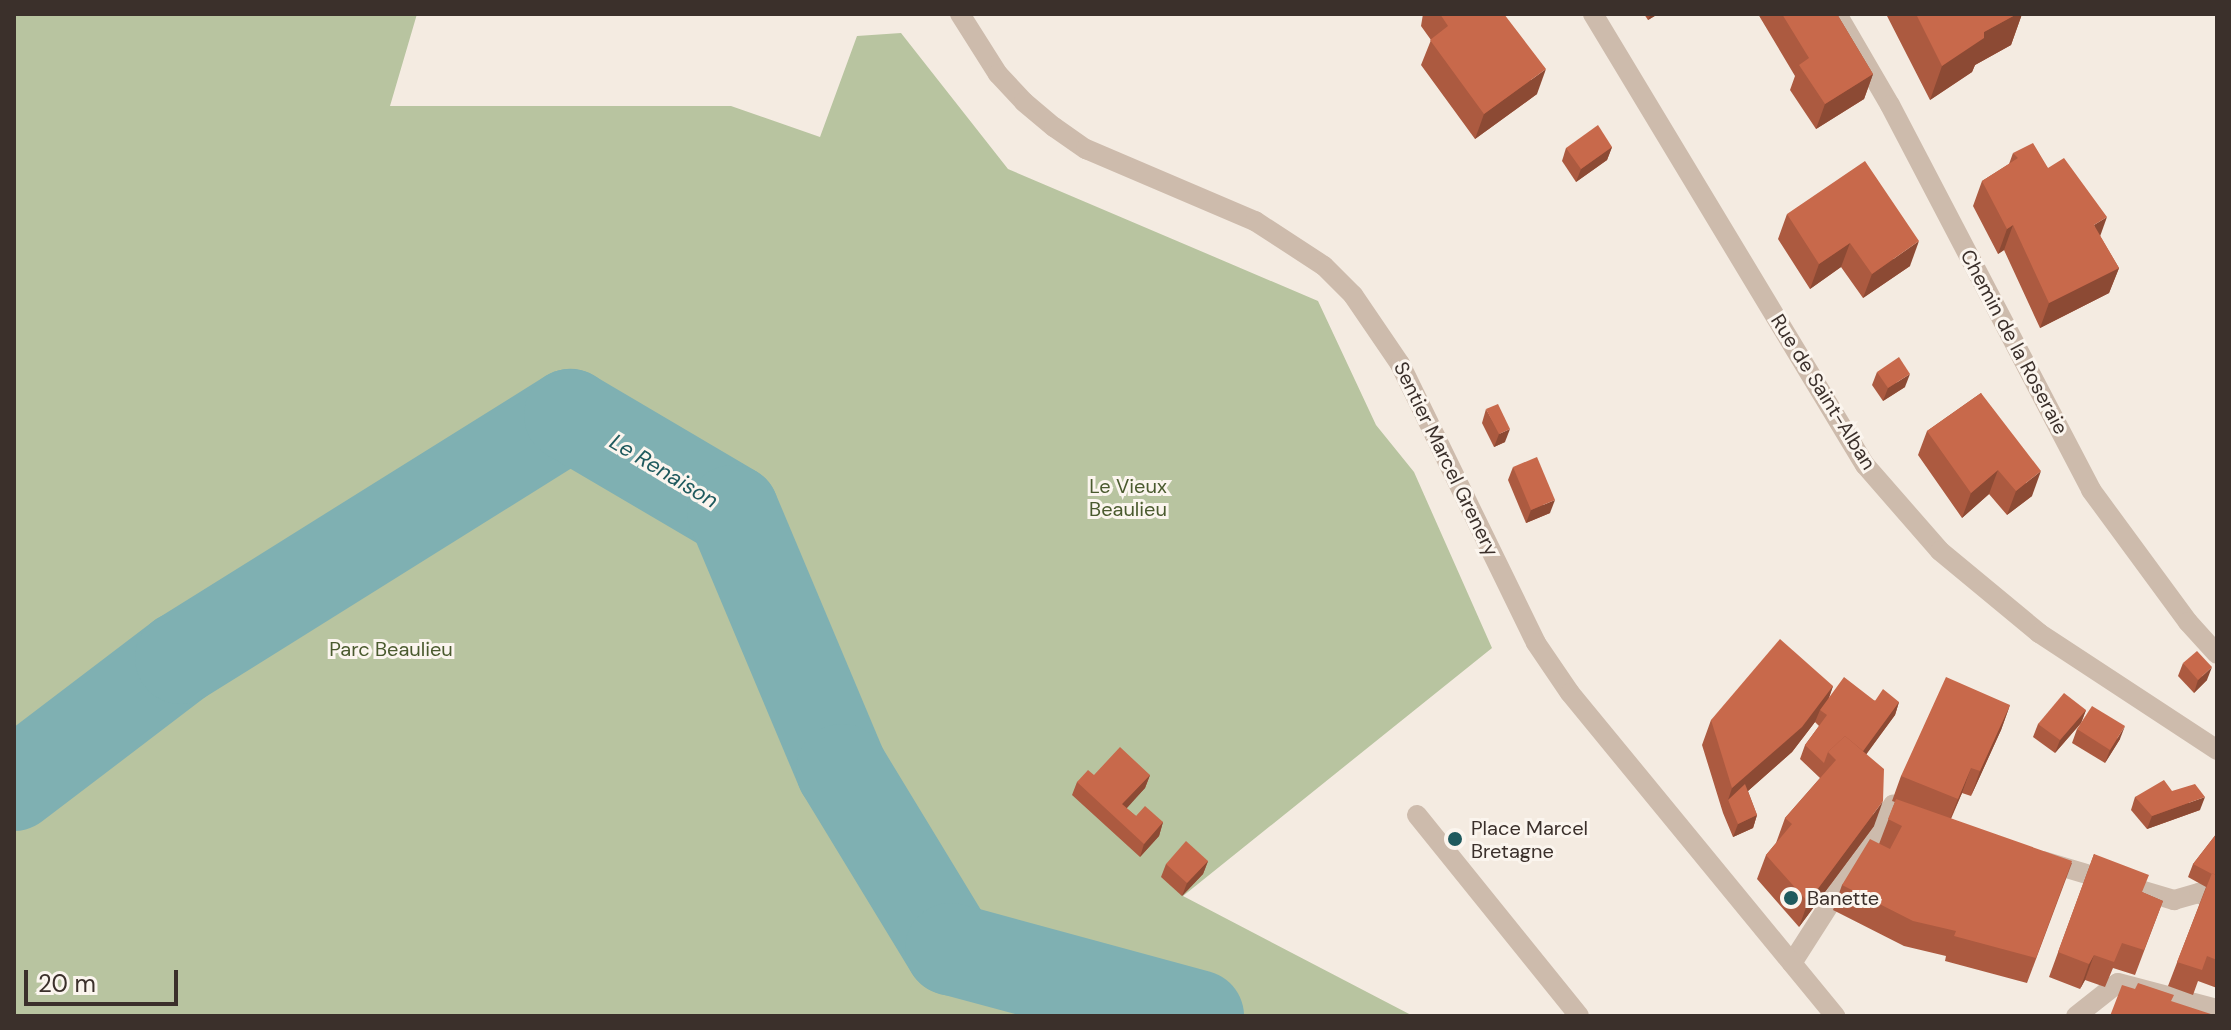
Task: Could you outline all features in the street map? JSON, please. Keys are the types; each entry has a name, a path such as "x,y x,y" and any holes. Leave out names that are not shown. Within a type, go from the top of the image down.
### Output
{"street":[{"name":"Sentier Marcel Grenery","path":"960,14 998,74 1054,127 1086,149 1255,221 1324,266 1353,295 1400,364 1536,643 1570,693 1835,1016"},
{"name":"Rue de Saint-Alban","path":"1593,14 1865,465 1940,551 2039,633 2217,750"},
{"name":"Chemin de la Roseraie","path":"1837,14 1890,105 2091,490 2188,622 2217,654"},
{"path":"1792,963 1893,805 1936,821"},
{"path":"1417,815 1579,1016"},
{"path":"2021,853 2079,875 2174,900 2199,893 2217,902"},
{"path":"2076,1016 2118,983 2217,1009"}],"green space":[{"path":"14,14 417,14 390,106 731,106 820,137 857,36 901,33 1008,169 1318,301 1376,425 1414,472 1492,648 1183,896 1413,1016 14,1016"}],"building":[{"path":"1440,14 1504,14 1546,69 1484,114 1430,40 1448,26"},
{"path":"1782,14 1837,14 1873,74 1825,104 1799,65 1809,58"},
{"path":"1916,14 2017,14 1984,32 1984,38 1942,66"},
{"path":"1598,125 1612,147 1581,169 1566,148"},
{"path":"2033,143 2048,168 2064,158 2107,217 2094,225 2119,268 2049,303 2013,225 2007,229 1982,181 2018,158 2013,153"},
{"path":"1865,161 1919,241 1872,274 1850,243 1819,264 1787,214"},
{"path":"1899,357 1910,374 1888,388 1877,372"},
{"path":"1981,393 2041,471 2016,491 1998,470 1971,493 1927,431"},
{"path":"1498,404 1510,429 1499,434 1486,409"},
{"path":"1537,457 1555,500 1531,510 1513,467"},
{"path":"1780,639 1833,686 1802,727 1732,788 1711,720"},
{"path":"2197,651 2212,667 2198,680 2183,663"},
{"path":"1844,677 1875,701 1883,689 1899,702 1863,751 1845,736 1828,752 1824,763 1805,745 1827,715 1820,710"},
{"path":"1946,677 2010,705 1980,771 1971,768 1958,799 1901,776"},
{"path":"2064,693 2086,710 2060,740 2038,724"},
{"path":"2092,706 2125,726 2110,750 2077,729"},
{"path":"1845,736 1884,769 1883,801 1808,902 1766,855 1792,824 1785,818 1836,760 1828,752"},
{"path":"1120,747 1150,775 1122,804 1136,816 1145,806 1163,822 1144,844 1077,782 1088,770 1094,775"},
{"path":"2164,780 2172,791 2195,784 2205,797 2152,816 2135,797"},
{"path":"1745,784 1757,815 1738,824 1728,800"},
{"path":"1896,799 2072,861 2036,958 1954,936 1956,931 1913,921 1842,885 1870,839 1890,849 1902,826 1888,819"},
{"path":"2217,833 2217,876 2193,864"},
{"path":"1186,841 1208,861 1187,883 1166,864"},
{"path":"2094,854 2149,875 2142,892 2163,901 2144,950 2122,943 2114,962 2094,955 2089,964 2058,952"},
{"path":"2212,873 2217,876 2217,960 2207,956 2202,970 2177,962"},
{"path":"2138,983 2174,995 2171,1001 2217,1016 2110,1016 2122,985 2135,989"}],"waterway":[{"name":"Le Renaison","path":"14,785 181,658 570,415 733,511 842,770 951,949 1198,1016"}],"place":[{"name":"Place Marcel Bretagne","path":"1455,839"},
{"name":"Banette","path":"1791,898"}],"park label":[{"name":"Le Vieux Beaulieu","path":"1128,498"},
{"name":"Parc Beaulieu","path":"391,649"}]}
